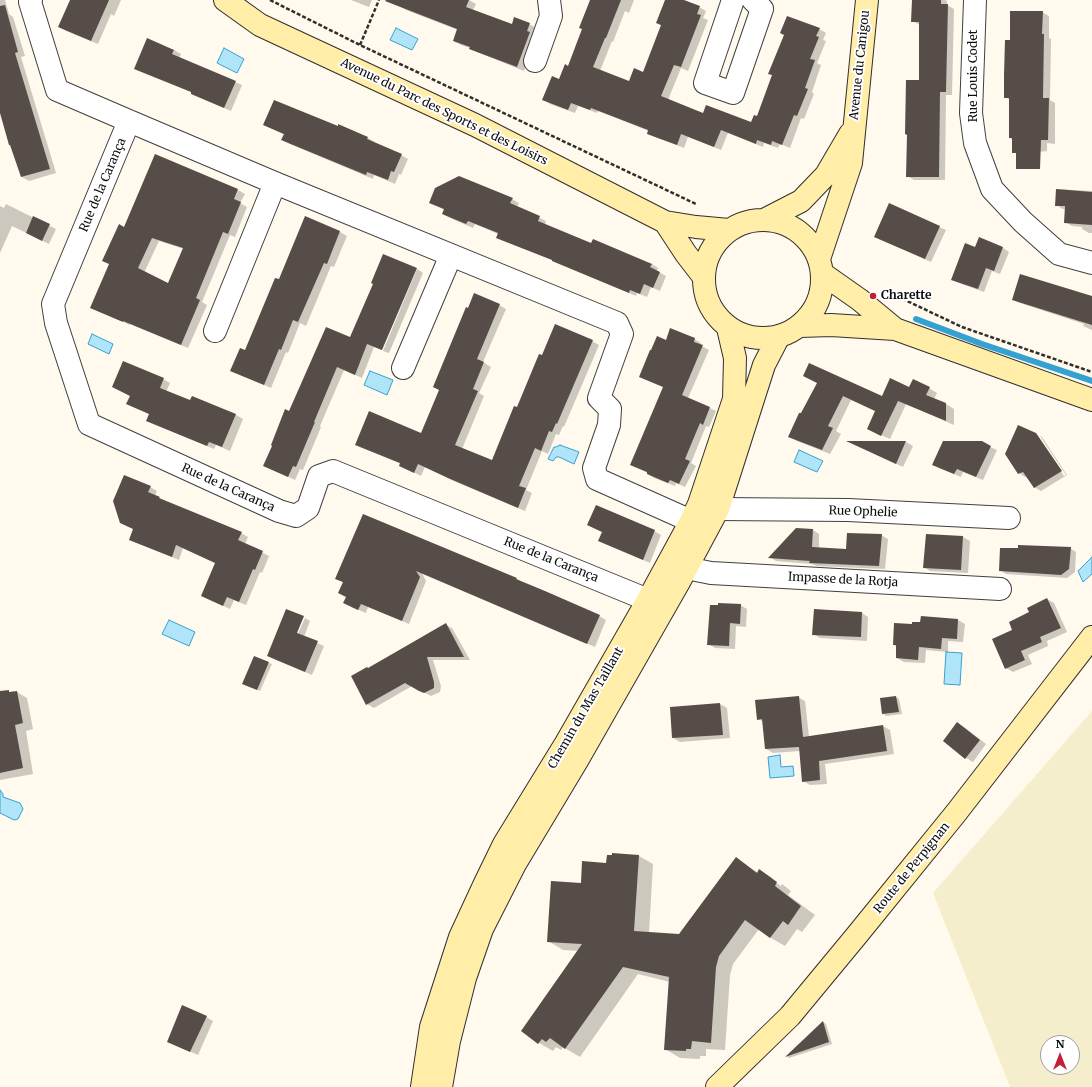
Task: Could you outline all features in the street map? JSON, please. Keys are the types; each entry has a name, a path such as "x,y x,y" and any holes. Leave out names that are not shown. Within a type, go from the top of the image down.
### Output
{"main road":[{"name":"Avenue du Parc des Sports et des Loisirs","path":"225,0 260,25 475,125 665,222 729,230"},
{"name":"Avenue du Canigou","path":"821,266 850,163 867,0"},
{"name":"Avenue du Canigou","path":"766,220 802,201 826,176 853,130"},
{"path":"766,220 784,223 799,231 811,244 821,266 821,293 813,311 800,326 779,336 762,339 744,335 728,328 714,314 705,296 703,276 707,258 716,242 729,230 747,221 766,220"},
{"name":"Avenue du Parc des Sports et des Loisirs","path":"665,222 686,254 703,276"},
{"path":"821,266 895,329"},
{"path":"800,326 831,325 895,329 1092,400"},
{"name":"Chemin du Mas Taillant","path":"422,1087 431,1027 460,937 504,844 566,743 648,600 691,522 699,504 734,400 735,358 728,328"},
{"name":"Chemin du Mas Taillant","path":"441,1087 449,1041 465,978 482,929 515,864 578,759 718,509 764,366 779,336"},
{"name":"Route de Perpignan","path":"717,1087 790,1016 956,814 1092,637"}],"street":[{"path":"31,0 30,2 57,90 275,183 617,323 622,334 599,398 610,410 609,425 594,468 597,479 691,522"},
{"path":"535,61 551,16 548,0"},
{"path":"733,0 705,83 733,93 762,10 753,0"},
{"name":"Rue Louis Codet","path":"975,0 971,113 975,143 992,189 1023,222 1059,254 1092,262"},
{"name":"Rue de la Carança","path":"129,121 53,304 56,323 89,424 279,511 296,516 308,508 319,476 333,471 648,600"},
{"path":"215,331 275,183"},
{"path":"403,368 451,255"},
{"name":"Rue Ophelie","path":"718,509 848,510 1009,518"},
{"name":"Impasse de la Rotja","path":"686,568 712,573 1000,589"}],"path":[{"path":"270,0 696,204"},
{"path":"360,44 378,0"},
{"path":"881,288 962,327 1092,372"}],"shaded area":[{"path":"1092,711 1092,1087 1010,1087 933,893"}],"water":[{"path":"396,28 418,39 412,50 390,40"},
{"path":"224,48 244,59 237,73 217,63"},
{"path":"92,334 113,344 109,354 88,344"},
{"path":"370,371 393,380 387,395 364,385"},
{"path":"560,445 579,452 574,464 559,457 556,457 553,461 548,459 554,447"},
{"path":"799,450 823,461 817,472 794,462"},
{"path":"1092,557 1092,574 1083,582 1078,571"},
{"path":"169,620 195,632 189,646 162,634"},
{"path":"946,652 962,653 960,685 944,684"},
{"path":"780,755 781,767 793,766 794,776 770,778 768,757"},
{"path":"0,790 3,797 20,803 23,809 18,819 14,820 0,813"}],"building":[{"path":"70,0 109,0 91,41 58,27"},
{"path":"469,0 466,7 512,24 514,17 530,23 527,31 530,32 517,67 469,49 470,47 453,41 457,29 385,1"},
{"path":"590,0 621,0 593,67 629,81 634,68 643,72 661,25 656,23 665,0 684,0 700,6 697,14 701,15 681,67 674,65 661,96 703,113 706,105 751,122 754,115 757,116 772,75 768,74 784,35 780,33 787,16 820,28 816,36 819,37 810,59 815,60 805,88 808,89 797,116 794,115 782,145 772,141 771,145 757,140 756,144 721,130 714,147 681,134 677,145 647,134 648,130 591,108 590,110 571,103 568,110 542,100 552,76 559,79 565,64 568,66 582,29 579,28"},
{"path":"912,0 941,0 941,4 948,4 946,92 940,92 939,177 906,177 906,80 919,80 919,22 911,22"},
{"path":"5,5 18,52 15,53 50,169 21,177 9,145 0,113 0,6"},
{"path":"1010,11 1043,11 1043,98 1049,98 1048,140 1041,140 1040,169 1016,169 1016,153 1012,153 1012,138 1009,138 1009,98 1004,98 1004,75 1005,40 1010,40"},
{"path":"147,38 174,50 172,54 236,81 224,108 191,94 191,92 134,69"},
{"path":"274,100 338,126 338,124 368,137 367,139 402,154 394,172 391,171 388,180 367,172 366,175 281,140 284,134 263,125"},
{"path":"155,154 238,189 234,199 241,202 228,234 223,232 196,298 200,300 181,345 90,308 109,264 102,261 119,224 124,227","holes":["152,238 183,248 168,283 138,268"]},
{"path":"459,176 513,198 510,203 540,216 538,221 591,243 593,239 652,264 650,267 660,272 653,288 644,284 640,294 630,290 629,293 496,238 498,233 468,221 466,224 442,214 444,209 429,203 435,188"},
{"path":"1056,189 1092,192 1092,225 1064,223 1065,206 1055,206"},
{"path":"889,203 940,226 925,259 874,237"},
{"path":"33,216 50,224 42,241 26,233"},
{"path":"305,216 340,231 327,264 324,263 298,322 293,320 281,350 279,349 264,385 230,371 240,348 245,350 275,278 279,279"},
{"path":"979,237 1003,247 994,271 986,268 978,289 951,280 965,243 975,247"},
{"path":"383,254 417,268 382,350 367,344 355,375 337,367 296,467 293,466 288,477 263,466 285,409 289,411 326,327 350,337 373,284 371,283"},
{"path":"1020,274 1092,296 1092,325 1012,300"},
{"path":"474,293 500,304 477,359 484,362 473,389 478,391 455,445 492,460 514,406 517,407 539,354 542,355 555,324 593,340 557,424 556,423 552,432 549,431 541,451 535,448 519,486 526,488 518,508 418,464 414,473 399,466 400,463 355,445 369,411 421,433 439,390 433,387 466,307 468,308"},
{"path":"670,328 695,338 694,342 703,345 682,395 710,407 703,425 700,423 685,459 690,461 679,484 670,480 668,483 630,465 663,387 639,377 657,336 666,340"},
{"path":"123,361 164,378 160,388 190,400 192,396 236,414 222,447 209,442 207,446 146,421 149,414 126,404 130,396 112,387"},
{"path":"809,363 882,396 890,378 909,387 913,379 930,387 926,395 946,403 946,421 898,401 881,436 867,429 875,411 843,396 828,426 833,428 822,450 788,437 799,413 801,413 817,383 803,376"},
{"path":"1018,425 1036,433 1062,471 1034,488 1023,472 1018,474 1005,454"},
{"path":"846,441 906,441 896,464"},
{"path":"943,441 982,441 991,446 976,477 957,469 954,474 932,465"},
{"path":"124,475 151,486 148,492 160,497 159,498 242,532 238,540 263,551 255,570 253,569 239,602 227,597 223,606 201,596 215,563 176,545 172,557 129,540 133,529 120,523 113,501"},
{"path":"596,505 655,530 643,560 598,541 602,532 587,525"},
{"path":"363,514 517,578 516,579 600,615 587,644 416,571 420,577 402,621 361,604 358,610 343,603 346,597 338,593 343,582 335,579"},
{"path":"796,528 813,529 812,547 846,549 847,533 882,534 879,566 809,563 810,561 768,558"},
{"path":"926,534 963,536 961,570 923,568"},
{"path":"1018,545 1071,547 1069,569 1061,575 999,571 1000,548 1018,548"},
{"path":"1047,598 1061,628 1040,637 1042,642 1021,651 1025,660 1005,669 992,639 1012,630 1009,622 1029,612 1027,608"},
{"path":"718,603 741,604 740,624 730,623 729,646 707,645 710,605 718,605"},
{"path":"286,609 304,616 297,633 318,641 305,672 267,656"},
{"path":"814,609 862,612 861,637 812,635"},
{"path":"921,616 958,619 957,639 942,638 941,649 919,647 918,660 896,658 896,645 893,645 894,623 912,624 912,622 920,622"},
{"path":"446,623 464,657 427,657 434,682 434,688 424,693 405,683 366,705 351,676 367,667 368,668"},
{"path":"254,656 269,662 257,690 242,684"},
{"path":"9,690 9,692 17,691 23,723 15,725 23,768 0,773 0,691"},
{"path":"799,696 803,737 883,725 887,751 819,761 820,780 802,782 799,747 765,749 762,719 757,720 755,700"},
{"path":"896,696 899,712 882,714 880,698"},
{"path":"720,703 723,735 672,738 670,707"},
{"path":"957,722 980,740 965,759 943,741"},
{"path":"612,853 639,855 634,931 679,934 736,857 757,873 759,869 777,882 775,886 801,906 788,925 783,921 770,938 745,920 719,956 716,967 711,1043 692,1041 691,1049 686,1049 686,1051 664,1050 669,977 623,967 565,1049 550,1038 546,1042 542,1039 538,1044 521,1031 582,944 547,942 551,881 581,883 582,861 606,863 607,855 612,855"},
{"path":"182,1005 207,1016 190,1052 167,1042"},
{"path":"823,1021 829,1042 785,1057"}],"waterway":[{"path":"916,319 982,344 1092,381"}],"place":[{"name":"Charette","path":"873,296"}]}
